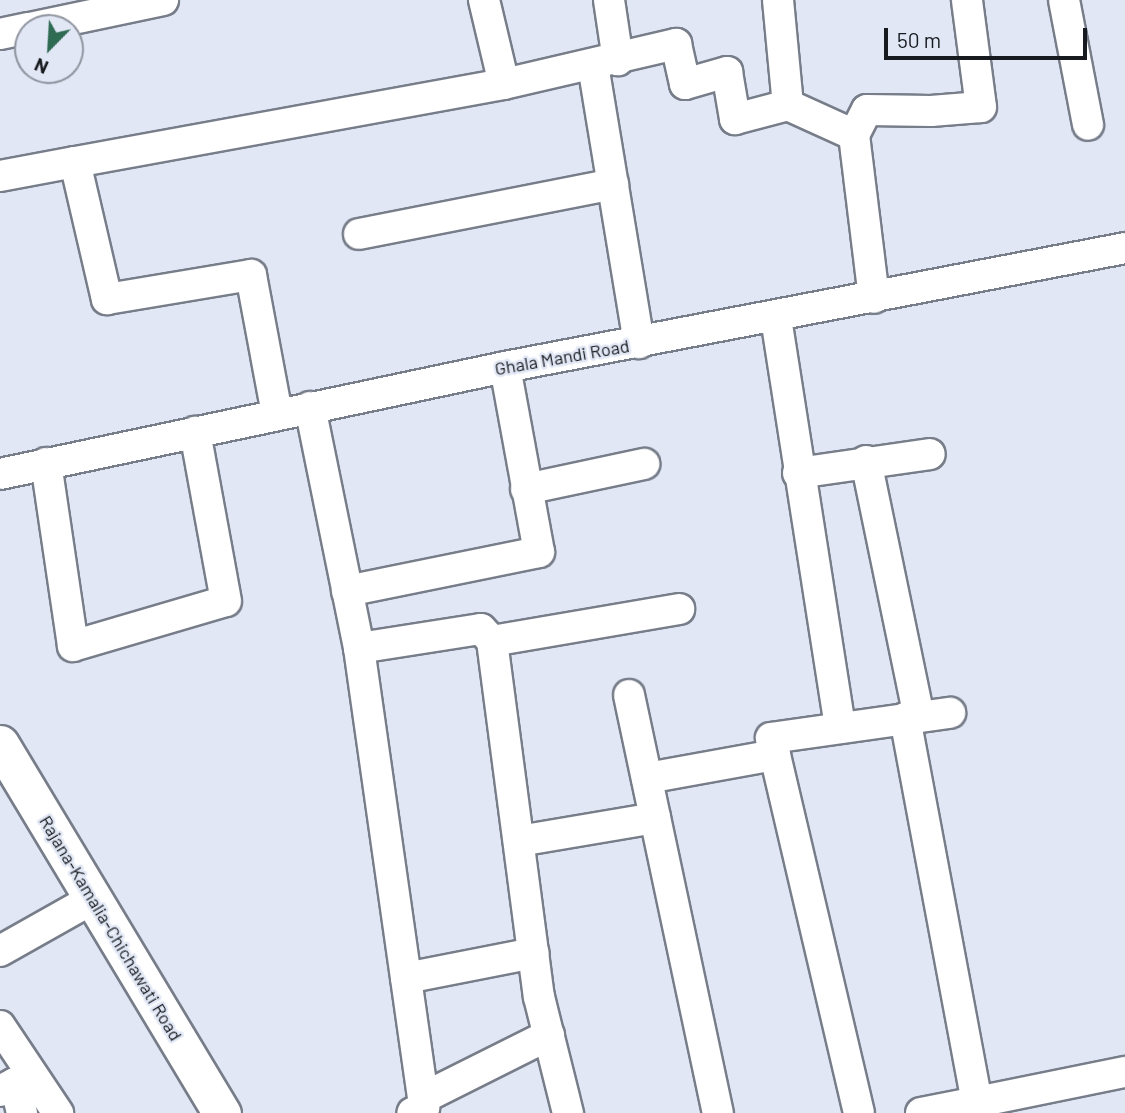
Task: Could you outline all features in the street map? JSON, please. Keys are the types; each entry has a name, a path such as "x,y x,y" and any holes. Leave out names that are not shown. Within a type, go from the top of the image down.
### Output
{"main road":[{"name":"Rajana-Kamalia-Chichawati Road","path":"0,744 222,1113"}],"street":[{"path":"84,17 163,0"},
{"path":"484,0 504,84"},
{"path":"609,0 606,63 613,184 639,343"},
{"path":"778,0 788,105"},
{"path":"874,298 854,135 867,110 931,111 981,107 967,0"},
{"path":"1064,0 1088,125"},
{"path":"0,176 504,84 606,63 676,44 685,83 727,72 735,119 788,105 854,135"},
{"path":"75,162 107,299 251,275 276,414"},
{"path":"359,234 613,184"},
{"name":"Ghala Mandi Road","path":"0,474 505,367 776,318 1125,248"},
{"path":"776,318 798,473 840,728"},
{"path":"347,591 539,552 505,367"},
{"path":"310,407 359,648 406,978 417,1105 549,1035"},
{"path":"46,463 73,646 226,601 195,432"},
{"path":"798,473 866,461 930,454"},
{"path":"866,461 977,1102"},
{"path":"527,489 644,464"},
{"path":"492,641 679,609"},
{"path":"359,648 481,629 492,641 534,953 549,1035 568,1113"},
{"path":"629,695 719,1113"},
{"path":"859,1113 771,738 950,713"},
{"path":"647,778 775,755"},
{"path":"519,841 655,818"},
{"path":"0,951 94,898"},
{"path":"406,978 534,953"},
{"path":"0,1026 22,1113"},
{"path":"920,1113 1125,1072"},
{"path":"16,1082 58,1113"}]}
